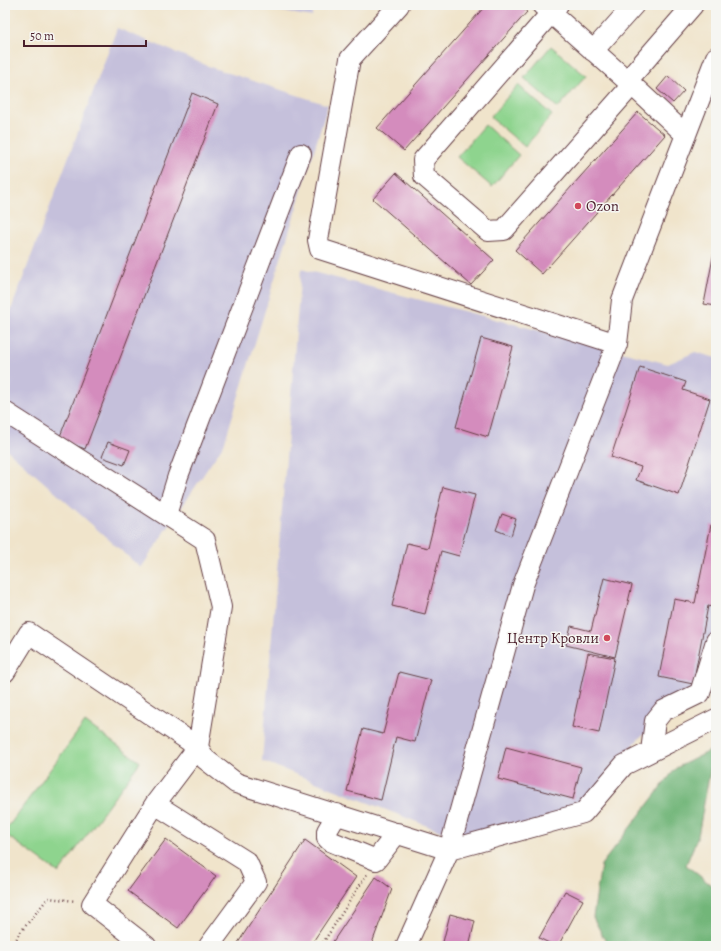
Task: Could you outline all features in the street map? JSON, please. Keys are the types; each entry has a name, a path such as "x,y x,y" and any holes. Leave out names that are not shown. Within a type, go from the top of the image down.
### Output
{"street":[{"path":"399,5 350,59 318,240 320,249 617,344"},
{"path":"593,50 634,5"},
{"path":"686,135 630,83 593,50 550,8 423,160 424,176 488,231 504,230 630,83 693,5"},
{"path":"406,946 449,850 523,585 617,344 622,300 716,56"},
{"path":"166,515 178,476 301,154"},
{"path":"5,412 205,540 221,607 198,747 155,804 92,904 146,946"},
{"path":"5,672 29,633 198,747 205,759 236,783 449,850 583,813 624,765 716,719"},
{"path":"651,751 655,721 663,712 700,693 716,641"},
{"path":"155,804 247,862 256,882 209,946"},
{"path":"336,814 328,831 327,838 330,842 376,860 398,834"}],"path":[{"path":"321,946 376,860"},
{"path":"13,946 19,934 48,898 92,904"}],"shaded area":[{"path":"247,5 313,5 312,17"},
{"path":"117,28 213,68 328,105 224,444 141,568 5,448 5,326"},
{"path":"301,269 668,364 695,352 716,358 716,682 708,693 640,737 582,807 488,838 445,833 262,761"}],"green space":[{"path":"551,46 586,76 558,108 524,78"},
{"path":"518,85 552,115 525,147 490,117"},
{"path":"485,125 519,155 492,187 457,157"},
{"path":"85,722 140,762 59,873 5,834 5,831"},
{"path":"714,749 698,836 686,865 716,889 716,940 714,940 713,946 608,946 593,917 601,865 676,768"}],"building":[{"path":"486,5 518,5 527,12 404,151 377,128"},
{"path":"668,76 684,91 673,103 657,89"},
{"path":"192,93 218,104 85,449 59,439"},
{"path":"638,112 665,135 542,274 515,250"},
{"path":"396,173 494,260 471,285 373,199"},
{"path":"716,247 716,306 704,304"},
{"path":"481,338 513,347 488,437 456,427"},
{"path":"640,367 686,382 683,390 710,399 679,495 636,480 641,467 611,457"},
{"path":"108,442 130,450 124,465 102,457"},
{"path":"443,487 475,495 459,556 441,551 425,614 392,606 407,543 428,548"},
{"path":"502,514 516,519 511,536 496,530"},
{"path":"711,525 716,526 716,608 708,606 693,684 659,677 674,599 695,603"},
{"path":"604,578 632,585 615,657 566,645 571,626 591,631"},
{"path":"588,653 615,658 599,733 572,727"},
{"path":"399,672 431,680 415,742 396,737 381,800 347,791 363,729 383,734"},
{"path":"506,747 581,767 573,799 498,779"},
{"path":"166,839 216,876 178,928 128,891"},
{"path":"305,840 356,877 310,946 236,946"},
{"path":"376,877 392,889 371,946 330,946"},
{"path":"565,891 583,900 558,946 555,946 539,938"},
{"path":"450,914 475,921 469,946 442,946"}],"place":[{"name":"Ozon","path":"578,206"},
{"name":"Центр Кровли","path":"607,638"}]}
